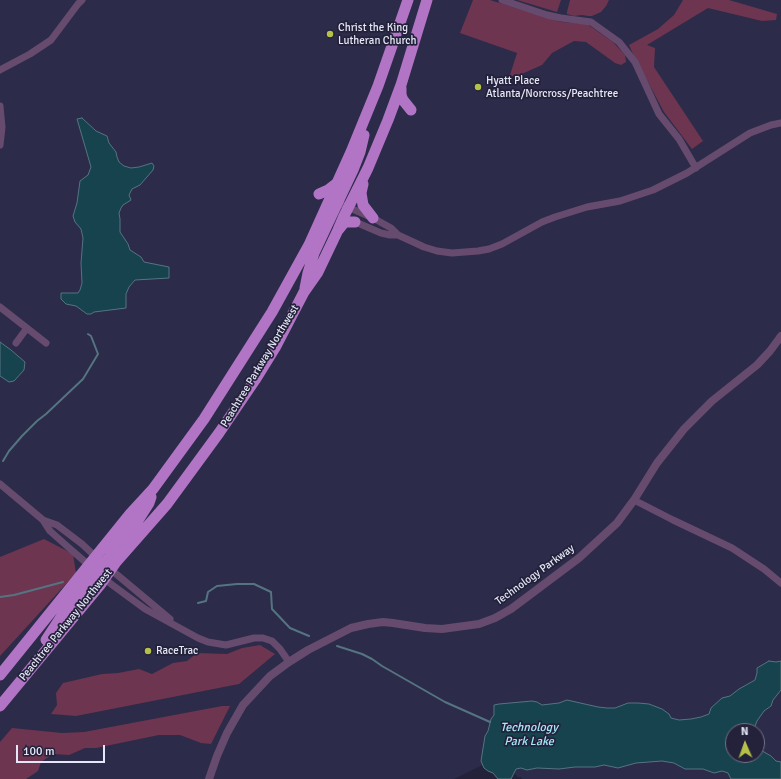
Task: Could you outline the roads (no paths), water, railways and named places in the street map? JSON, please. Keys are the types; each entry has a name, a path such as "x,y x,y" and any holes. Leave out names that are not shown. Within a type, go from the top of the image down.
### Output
{"highway":[{"name":"Peachtree Parkway Northwest","path":"0,675 100,567 167,504 219,433 276,346 304,292 318,272 338,230 338,181 365,119 389,57 408,0"},
{"name":"Peachtree Parkway Northwest","path":"0,706 42,654 100,567 130,514 153,488 204,419 272,312 309,245 368,168 401,85 428,0"},
{"path":"388,120 402,110 411,110 403,100 400,90 401,85"},
{"path":"304,292 310,263 314,253 354,170 363,141 365,119"},
{"path":"368,168 362,187 361,198 363,205 373,218"},
{"path":"319,194 328,190 338,181"},
{"path":"338,230 346,222 355,222"}],"street":[{"path":"0,70 30,54 51,40 82,0"},
{"path":"502,0 554,16 591,22 619,42 635,62 659,114 679,140 696,168"},
{"path":"0,106 2,127 0,145"},
{"path":"337,207 373,218 391,228 398,235 424,247 442,252 460,253 489,249 555,217 587,207 620,201 654,190 696,168 750,133 781,122"},
{"path":"337,207 355,222 381,233 398,235"},
{"path":"0,307 46,343"},
{"path":"16,343 27,328"},
{"name":"Technology Parkway","path":"208,779 216,756 243,705 270,676 308,650 351,628 368,624 383,622 442,629 472,625 495,618 511,609 579,558 617,523 634,500 657,463 684,429 712,401 757,365 781,336"},
{"path":"0,484 43,520 50,531 68,547 100,567 179,628"},
{"path":"634,500 732,548 764,569 781,583"},
{"path":"43,520 57,525 82,544 100,567 145,609 208,642 226,645 254,638 263,638 272,641 289,662"}],"water":[{"path":"82,118 96,131 107,136 109,143 116,152 119,162 124,166 131,168 152,163 154,166 153,170 140,185 132,189 129,195 131,200 121,208 119,213 120,232 130,250 141,257 144,262 169,267 169,278 135,280 129,287 126,294 126,308 94,312 91,314 87,314 76,306 66,304 61,299 61,293 78,293 82,283 81,263 83,238 81,229 75,222 73,216 77,203 80,181 88,175 91,167 77,119"},
{"path":"0,342 25,362 24,370 14,381 9,382 0,376"},
{"name":"Technology Park Lake","path":"769,661 781,661 781,690 773,700 771,706 764,711 756,723 725,723 725,763 765,763 765,753 776,761 781,762 781,779 731,779 728,773 722,771 714,773 703,769 685,769 674,763 662,761 636,763 618,768 604,765 559,769 537,768 527,770 521,768 516,769 511,779 498,779 493,773 484,768 481,761 485,736 494,715 494,705 532,701 542,705 559,703 567,700 598,707 615,708 628,703 638,703 649,704 662,709 669,714 671,718 679,720 691,719 709,714 711,708 722,698 730,696 755,680 757,668"}],"waterway":[{"path":"3,461 9,451 22,436 83,379 98,354 91,336 88,334"},
{"path":"0,597 14,595 63,582"},
{"path":"198,603 206,601 208,592 217,586 254,584 271,592 272,609 290,628 309,636"},
{"path":"337,646 362,654 445,702 490,722"}],"place":[{"name":"Christ the King Lutheran Church","path":"330,34"},
{"name":"Hyatt Place Atlanta/Norcross/Peachtree","path":"478,87"},
{"name":"RaceTrac","path":"148,651"}]}
